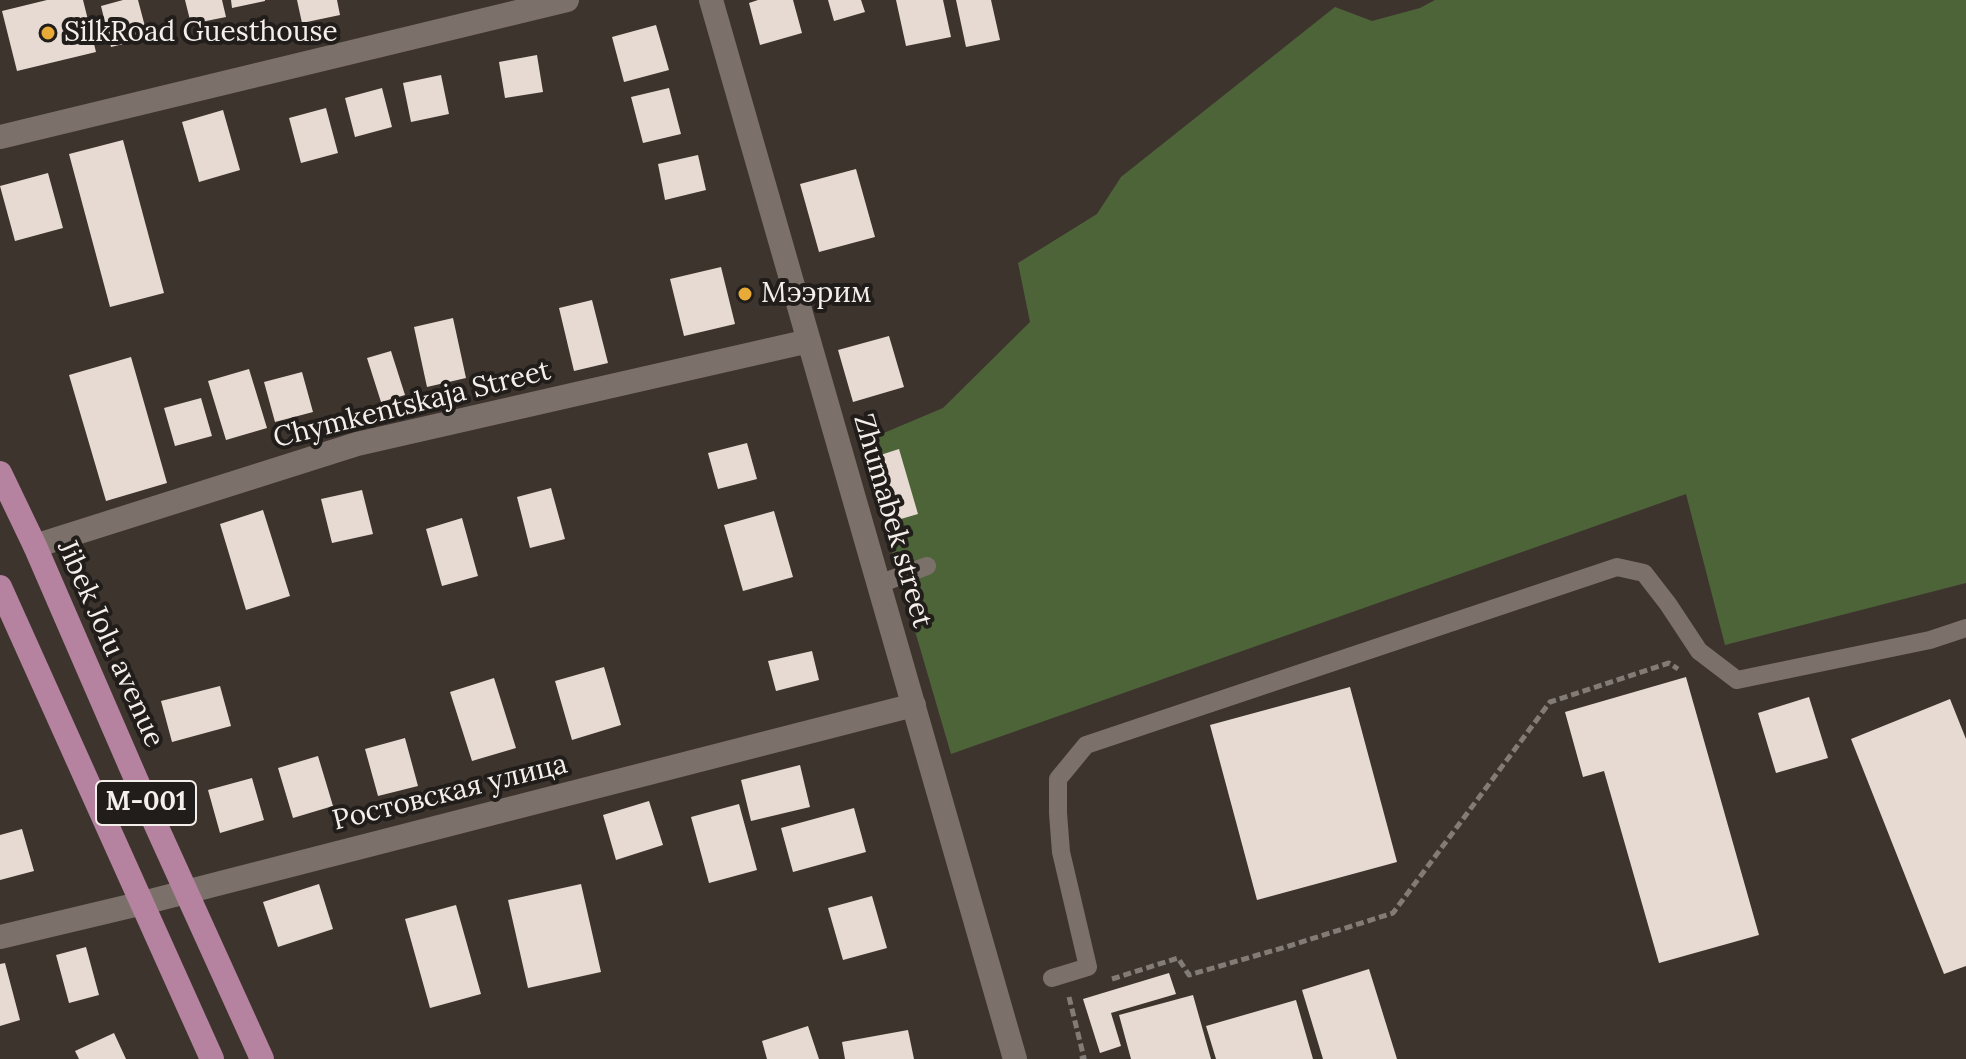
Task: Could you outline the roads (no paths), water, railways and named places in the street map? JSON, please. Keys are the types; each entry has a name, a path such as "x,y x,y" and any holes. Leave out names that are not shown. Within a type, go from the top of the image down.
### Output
{"main road":[{"name":"Jibek Jolu avenue","path":"0,473 262,1059"},
{"name":"М-001","path":"0,587 212,1059"}],"street":[{"path":"0,137 567,0"},
{"name":"Zhumabek street","path":"711,0 1015,1059"},
{"name":"Chymkentskaja Street","path":"35,546 357,444 809,341"},
{"name":"Ростовская улица","path":"0,937 914,705"}],"lane":[{"path":"879,584 927,566"},
{"path":"1052,978 1088,967 1061,852 1058,813 1058,779 1086,745 1617,567 1644,573 1699,651 1737,680 1930,640 1966,628"}],"place":[{"name":"SilkRoad Guesthouse","path":"48,33"},
{"name":"Мээрим","path":"745,294"}]}
